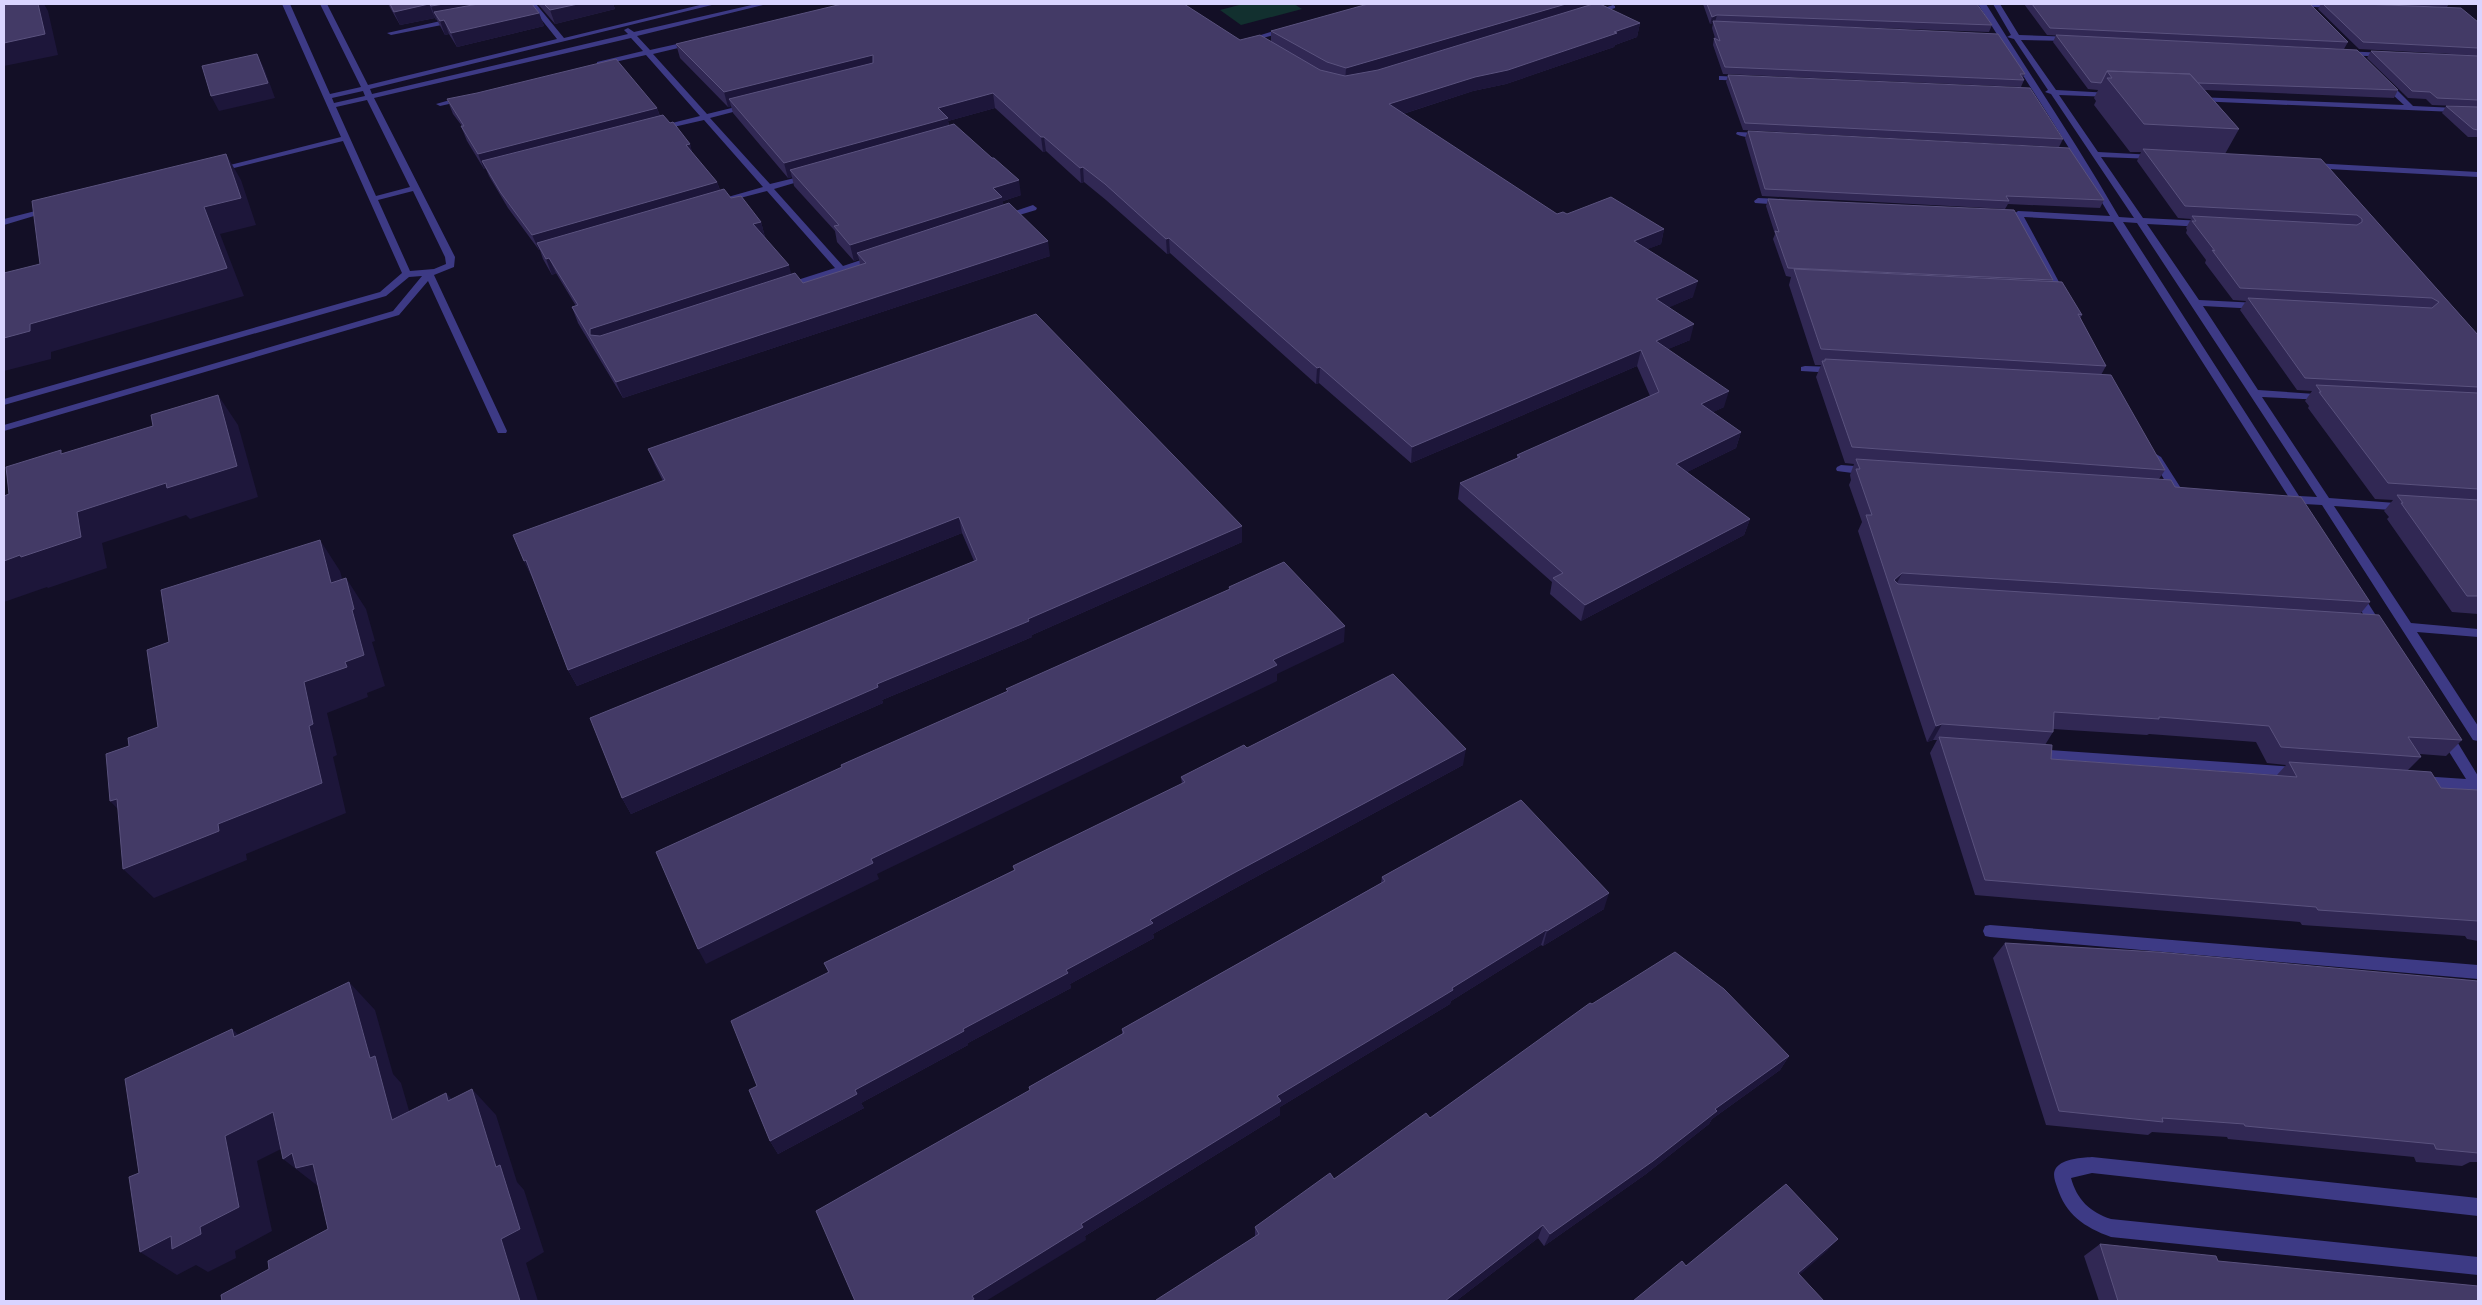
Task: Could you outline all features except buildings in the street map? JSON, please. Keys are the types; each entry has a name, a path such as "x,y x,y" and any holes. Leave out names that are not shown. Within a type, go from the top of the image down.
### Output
{"street":[{"path":"286,4 407,274"},
{"path":"4,402 383,294 407,274 429,274 444,270 451,265 450,258 416,188 324,4"},
{"path":"523,6 532,4 562,40"},
{"path":"328,97 712,4"},
{"path":"332,106 764,4"},
{"path":"1982,4 1995,36 2116,219 2311,523"},
{"path":"1997,4 2016,37 2142,220 2478,736"},
{"path":"2290,4 2345,6"},
{"path":"2307,4 2314,11"},
{"path":"1586,15 1613,7"},
{"path":"391,33 466,18"},
{"path":"623,25 841,269"},
{"path":"1261,44 1252,39 1290,28"},
{"path":"1995,36 2076,40"},
{"path":"595,66 698,40"},
{"path":"2347,46 2367,66"},
{"path":"2334,52 2392,55"},
{"path":"1722,78 1751,79"},
{"path":"2380,78 2412,108"},
{"path":"2031,92 2123,95"},
{"path":"440,104 469,97"},
{"path":"2182,98 2478,111"},
{"path":"645,132 761,102"},
{"path":"1740,134 1770,135"},
{"path":"213,170 346,138"},
{"path":"2097,154 2166,158"},
{"path":"2302,165 2478,175"},
{"path":"717,203 819,173"},
{"path":"374,199 416,188"},
{"path":"1758,201 1797,203"},
{"path":"4,222 61,208"},
{"path":"996,219 1033,208"},
{"path":"2058,296 2014,214 2211,224"},
{"path":"778,290 884,255"},
{"path":"4,428 396,313 429,274"},
{"path":"429,274 502,431"},
{"path":"2196,303 2265,306"},
{"path":"1805,369 1844,371"},
{"path":"2254,392 2342,398"},
{"path":"2148,444 2178,493"},
{"path":"1841,469 1880,472"},
{"path":"2276,499 2420,508"},
{"path":"2351,586 2379,630 2357,624"},
{"path":"2406,627 2478,633"},
{"path":"2440,726 2478,786"},
{"path":"2022,753 2309,773"},
{"path":"2408,780 2478,786"},
{"path":"1990,931 2478,972"},
{"path":"2478,1207 2092,1165 2071,1168 2062,1174 2065,1191 2076,1208 2092,1222 2111,1228 2478,1266"}],"green space":[{"path":"1243,4 1294,4 1302,9 1241,25 1220,10"}]}
